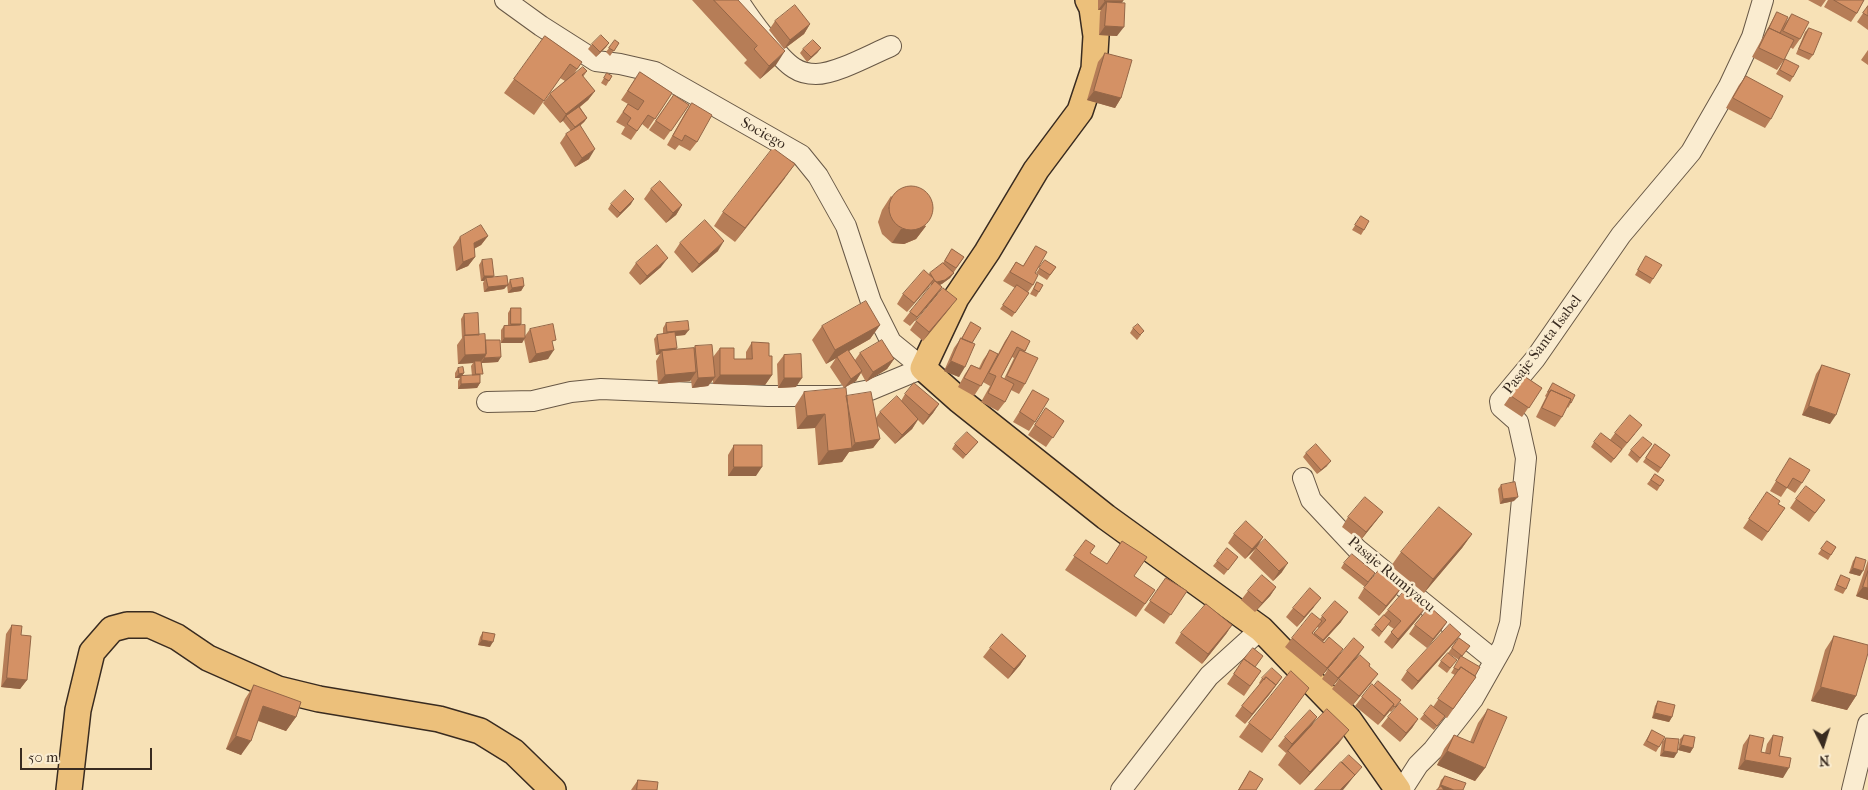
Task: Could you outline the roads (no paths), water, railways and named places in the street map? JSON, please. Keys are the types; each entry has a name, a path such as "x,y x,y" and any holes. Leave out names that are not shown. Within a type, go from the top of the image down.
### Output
{"main road":[{"path":"1088,0 1092,8 1096,36 1094,69 1080,111 1036,170 987,252 956,298 923,368 959,400 1106,517 1261,629 1349,720 1398,790"},
{"path":"69,790 78,710 92,652 112,629 127,625 150,625 177,637 208,658 278,689 319,699 439,719 480,731 514,752 552,790"}],"street":[{"name":"Sociego","path":"505,0 541,26 596,61 655,72 801,155 818,176 846,226 871,302 891,342 923,368"},
{"path":"738,0 792,68 804,72 817,74 833,70 891,46"},
{"name":"Pasaje Santa Isabel","path":"1402,790 1418,765 1433,750 1473,698 1502,646 1510,623 1526,458 1518,422 1501,406 1500,401 1535,359 1621,235 1690,152 1729,86 1748,45 1763,0"},
{"path":"487,402 533,400 571,392 601,389 768,396 840,396 870,390 923,368"},
{"name":"Pasaje Rumiyacu","path":"1303,478 1311,500 1357,549 1494,660"},
{"path":"1121,790 1209,676 1261,629"},
{"path":"1852,790 1868,724"}]}
